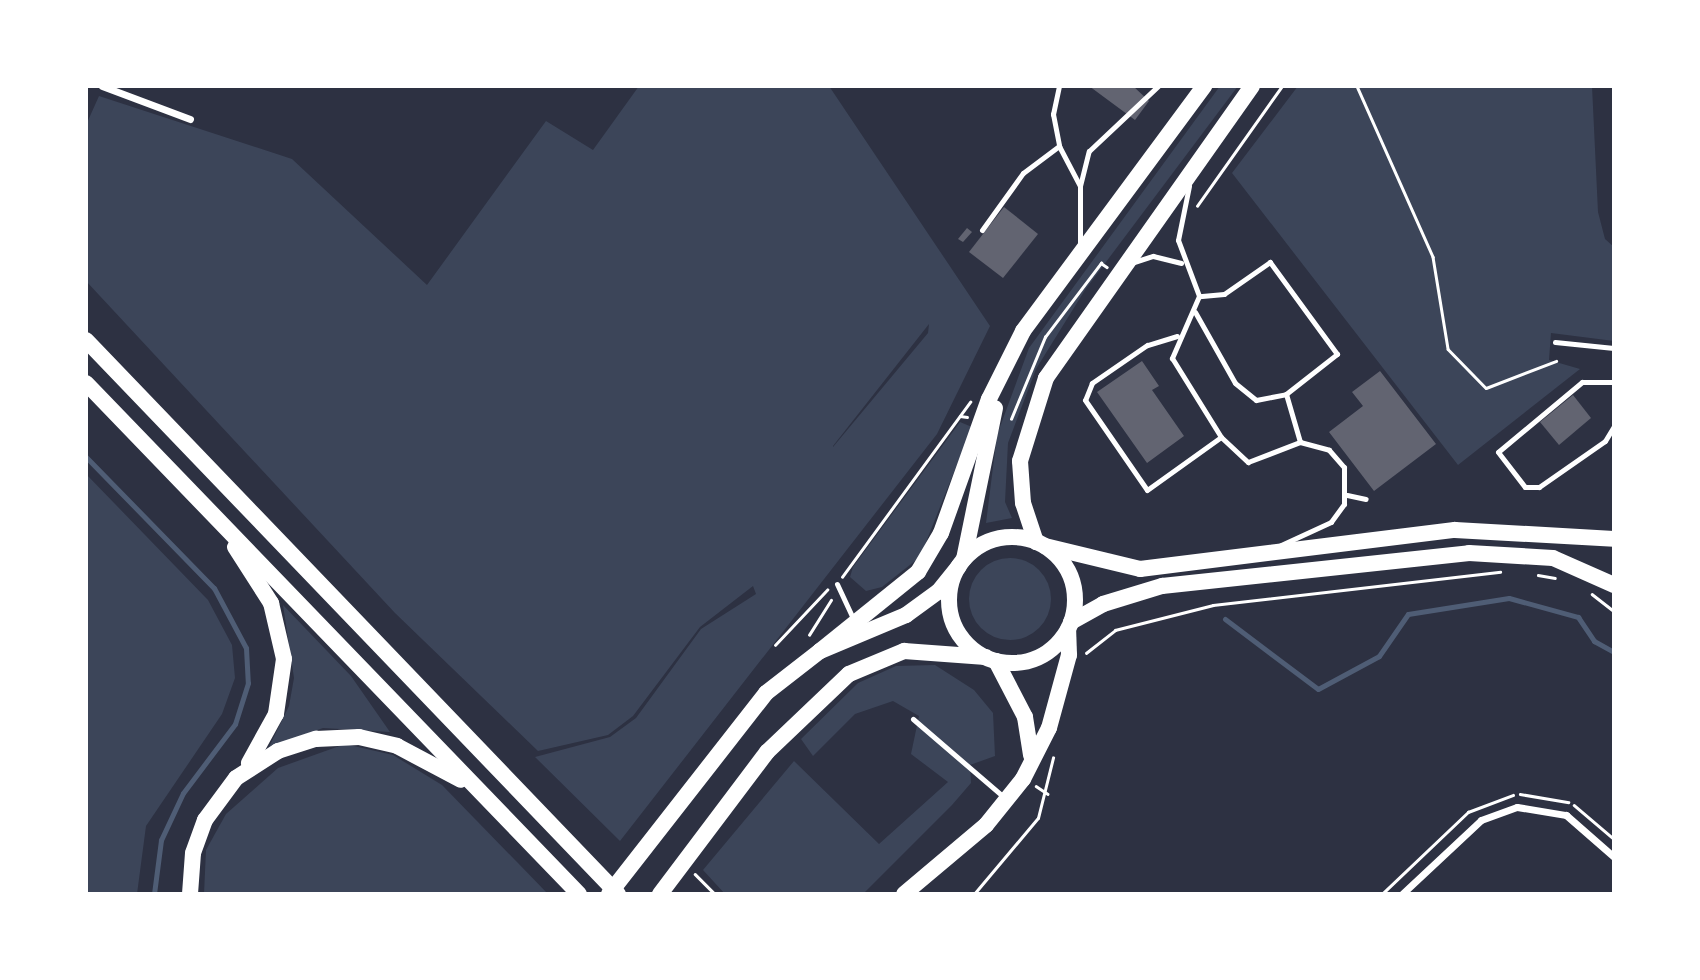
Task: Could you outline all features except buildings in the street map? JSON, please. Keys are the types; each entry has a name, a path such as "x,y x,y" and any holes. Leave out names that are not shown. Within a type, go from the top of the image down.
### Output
{"highway":[{"path":"609,894 752,706 901,590 931,552 1005,365 1079,256 1204,86"},
{"path":"904,894 1009,801 1031,756 1049,728 1071,649 1069,625 1072,583 1041,544 1019,482 1031,416 1067,340 1252,86"},
{"path":"86,340 618,894"},
{"path":"1005,365 961,563 949,591 951,618 964,641 991,659 1025,717 1031,756"},
{"path":"86,383 579,894"},
{"path":"190,894 193,853 205,820 244,771 276,713 282,641 271,603 206,506"},
{"path":"820,652 906,615 938,592 961,563 995,540 1041,544 1125,568 1256,556 1480,529 1614,539"},
{"path":"662,891 767,751 849,674 904,651 991,659 1041,656 1069,625 1162,586 1456,554 1553,558 1614,585"},
{"path":"244,771 295,744 359,737 397,746 476,788"}],"street":[{"path":"102,86 190,119"},
{"path":"1402,894 1481,820 1517,807 1566,815 1614,857"}],"lane":[{"path":"1059,86 1053,114 1059,146 1080,186"},
{"path":"1079,256 1080,186 1089,151 1158,86"},
{"path":"982,230 1023,173 1059,146"},
{"path":"1198,160 1179,220 1181,264 1199,296 1195,313 1177,336 1147,345 1092,383 1085,400 1147,490 1221,437"},
{"path":"1120,267 1153,256 1181,264"},
{"path":"1195,313 1244,394 1270,401 1286,394 1337,354 1270,262 1224,294 1199,296"},
{"path":"1177,336 1176,371 1221,437 1248,462 1300,442 1337,458 1347,495 1331,522 1256,556"},
{"path":"1555,342 1614,348"},
{"path":"1614,382 1583,383 1505,440 1498,452 1502,463 1525,487 1563,475 1614,426"},
{"path":"1286,394 1300,442"},
{"path":"1347,495 1366,499"},
{"path":"837,584 856,623"},
{"path":"912,719 1009,801"}],"path":[{"path":"1357,86 1433,257 1448,349 1486,388 1556,360"},
{"path":"809,635 837,584 970,402"},
{"path":"1083,657 1115,630 1213,605 1505,572"},
{"path":"1531,574 1565,580"},
{"path":"775,645 818,594 837,584"},
{"path":"1584,586 1614,611"},
{"path":"974,894 1038,818 1055,746"},
{"path":"696,874 715,894"}],"shaded area":[{"path":"639,86 829,86 990,326 937,434 620,841 535,757 610,737 636,718 701,629 756,594 753,586 700,627 633,716 608,735 538,751 395,613 86,281 86,125 99,96 292,159 427,285 546,121 593,150","holes":["929,324 928,333 833,447"]},
{"path":"1220,86 1238,86 1085,290 1036,369 1008,443 1005,502 1012,518 986,523 997,435 1029,348"},
{"path":"1298,86 1592,86 1598,212 1605,239 1614,247 1614,341 1551,333 1549,360 1580,369 1458,465 1232,173"},
{"path":"960,422 972,427 920,557 882,587 866,591 850,577 853,567"},
{"path":"86,474 208,600 232,645 235,678 222,714 146,826 137,894 86,894"},
{"path":"1002,558 1018,558 1033,565 1044,576 1051,591 1048,615 1039,628 1018,640 1002,640 987,633 976,622 969,607 969,591 976,576 987,565"},
{"path":"283,605 351,676 390,732 323,728 269,747 289,706 294,678"},
{"path":"935,665 974,690 993,713 995,756 970,765 971,783 952,805 863,894 725,894 703,870 794,761 879,844 948,782 911,754 919,716 893,701 855,714 813,756 801,739 858,683 896,666"},
{"path":"345,744 393,755 442,785 548,894 204,894 206,850 226,814 278,768"}],"waterway":[{"path":"86,457 214,588 246,648 248,683 235,724 183,793 161,840 154,894"},
{"path":"1225,619 1318,689 1379,656 1408,614 1509,598 1578,617 1594,641 1614,652"}]}
